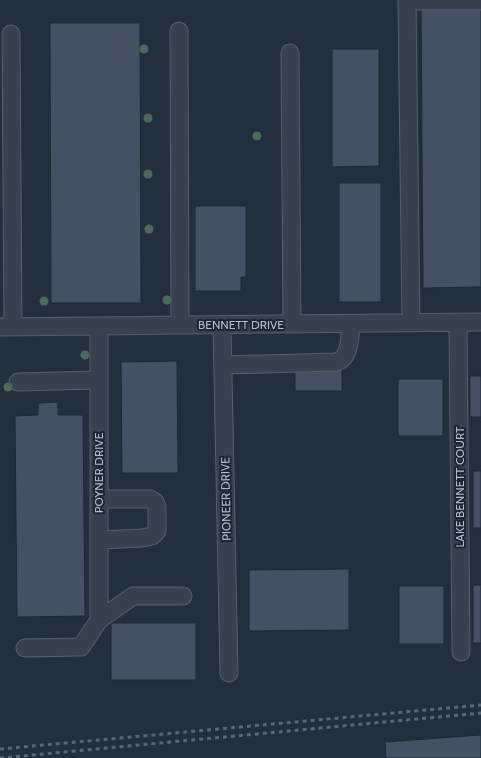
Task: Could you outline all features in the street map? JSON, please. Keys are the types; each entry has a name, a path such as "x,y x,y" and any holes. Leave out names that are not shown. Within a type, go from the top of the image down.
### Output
{"street":[{"path":"411,323 408,1 481,1"},
{"path":"180,31 180,325"},
{"path":"6,327 11,34"},
{"path":"290,53 292,324"},
{"name":"BENNETT DRIVE","path":"6,327 481,322"},
{"name":"LAKE BENNETT COURT","path":"458,323 461,652"},
{"path":"223,364 336,362 342,359 346,354 351,324"},
{"name":"PIONEER DRIVE","path":"222,325 229,672"},
{"name":"POYNER DRIVE","path":"99,326 99,620"},
{"path":"18,382 99,380"},
{"path":"99,499 150,499 155,502 157,507 156,531 152,536 142,538 99,540"},
{"path":"24,648 81,647 99,620 133,596 183,596"}],"building":[{"path":"421,6 481,6 481,287 423,288"},
{"path":"50,23 140,23 141,303 51,303"},
{"path":"332,49 379,49 379,166 332,167"},
{"path":"339,183 381,183 381,302 339,302"},
{"path":"195,206 246,206 246,277 241,277 241,291 195,291"},
{"path":"177,361 178,473 122,473 121,362"},
{"path":"295,369 342,369 342,391 295,391"},
{"path":"470,376 481,376 481,417 470,417"},
{"path":"398,379 443,379 443,436 398,436"},
{"path":"58,402 58,415 83,415 85,616 17,617 15,416 38,415 38,403"},
{"path":"473,471 481,471 481,528 473,528"},
{"path":"349,569 349,630 249,631 249,570"},
{"path":"473,585 481,585 481,643 473,643"},
{"path":"399,586 444,586 444,644 399,644"},
{"path":"111,623 196,623 196,680 111,680"},
{"path":"481,735 481,758 386,758 385,742"}],"railway":[{"path":"0,749 481,705"},
{"path":"0,758 481,713"}]}
